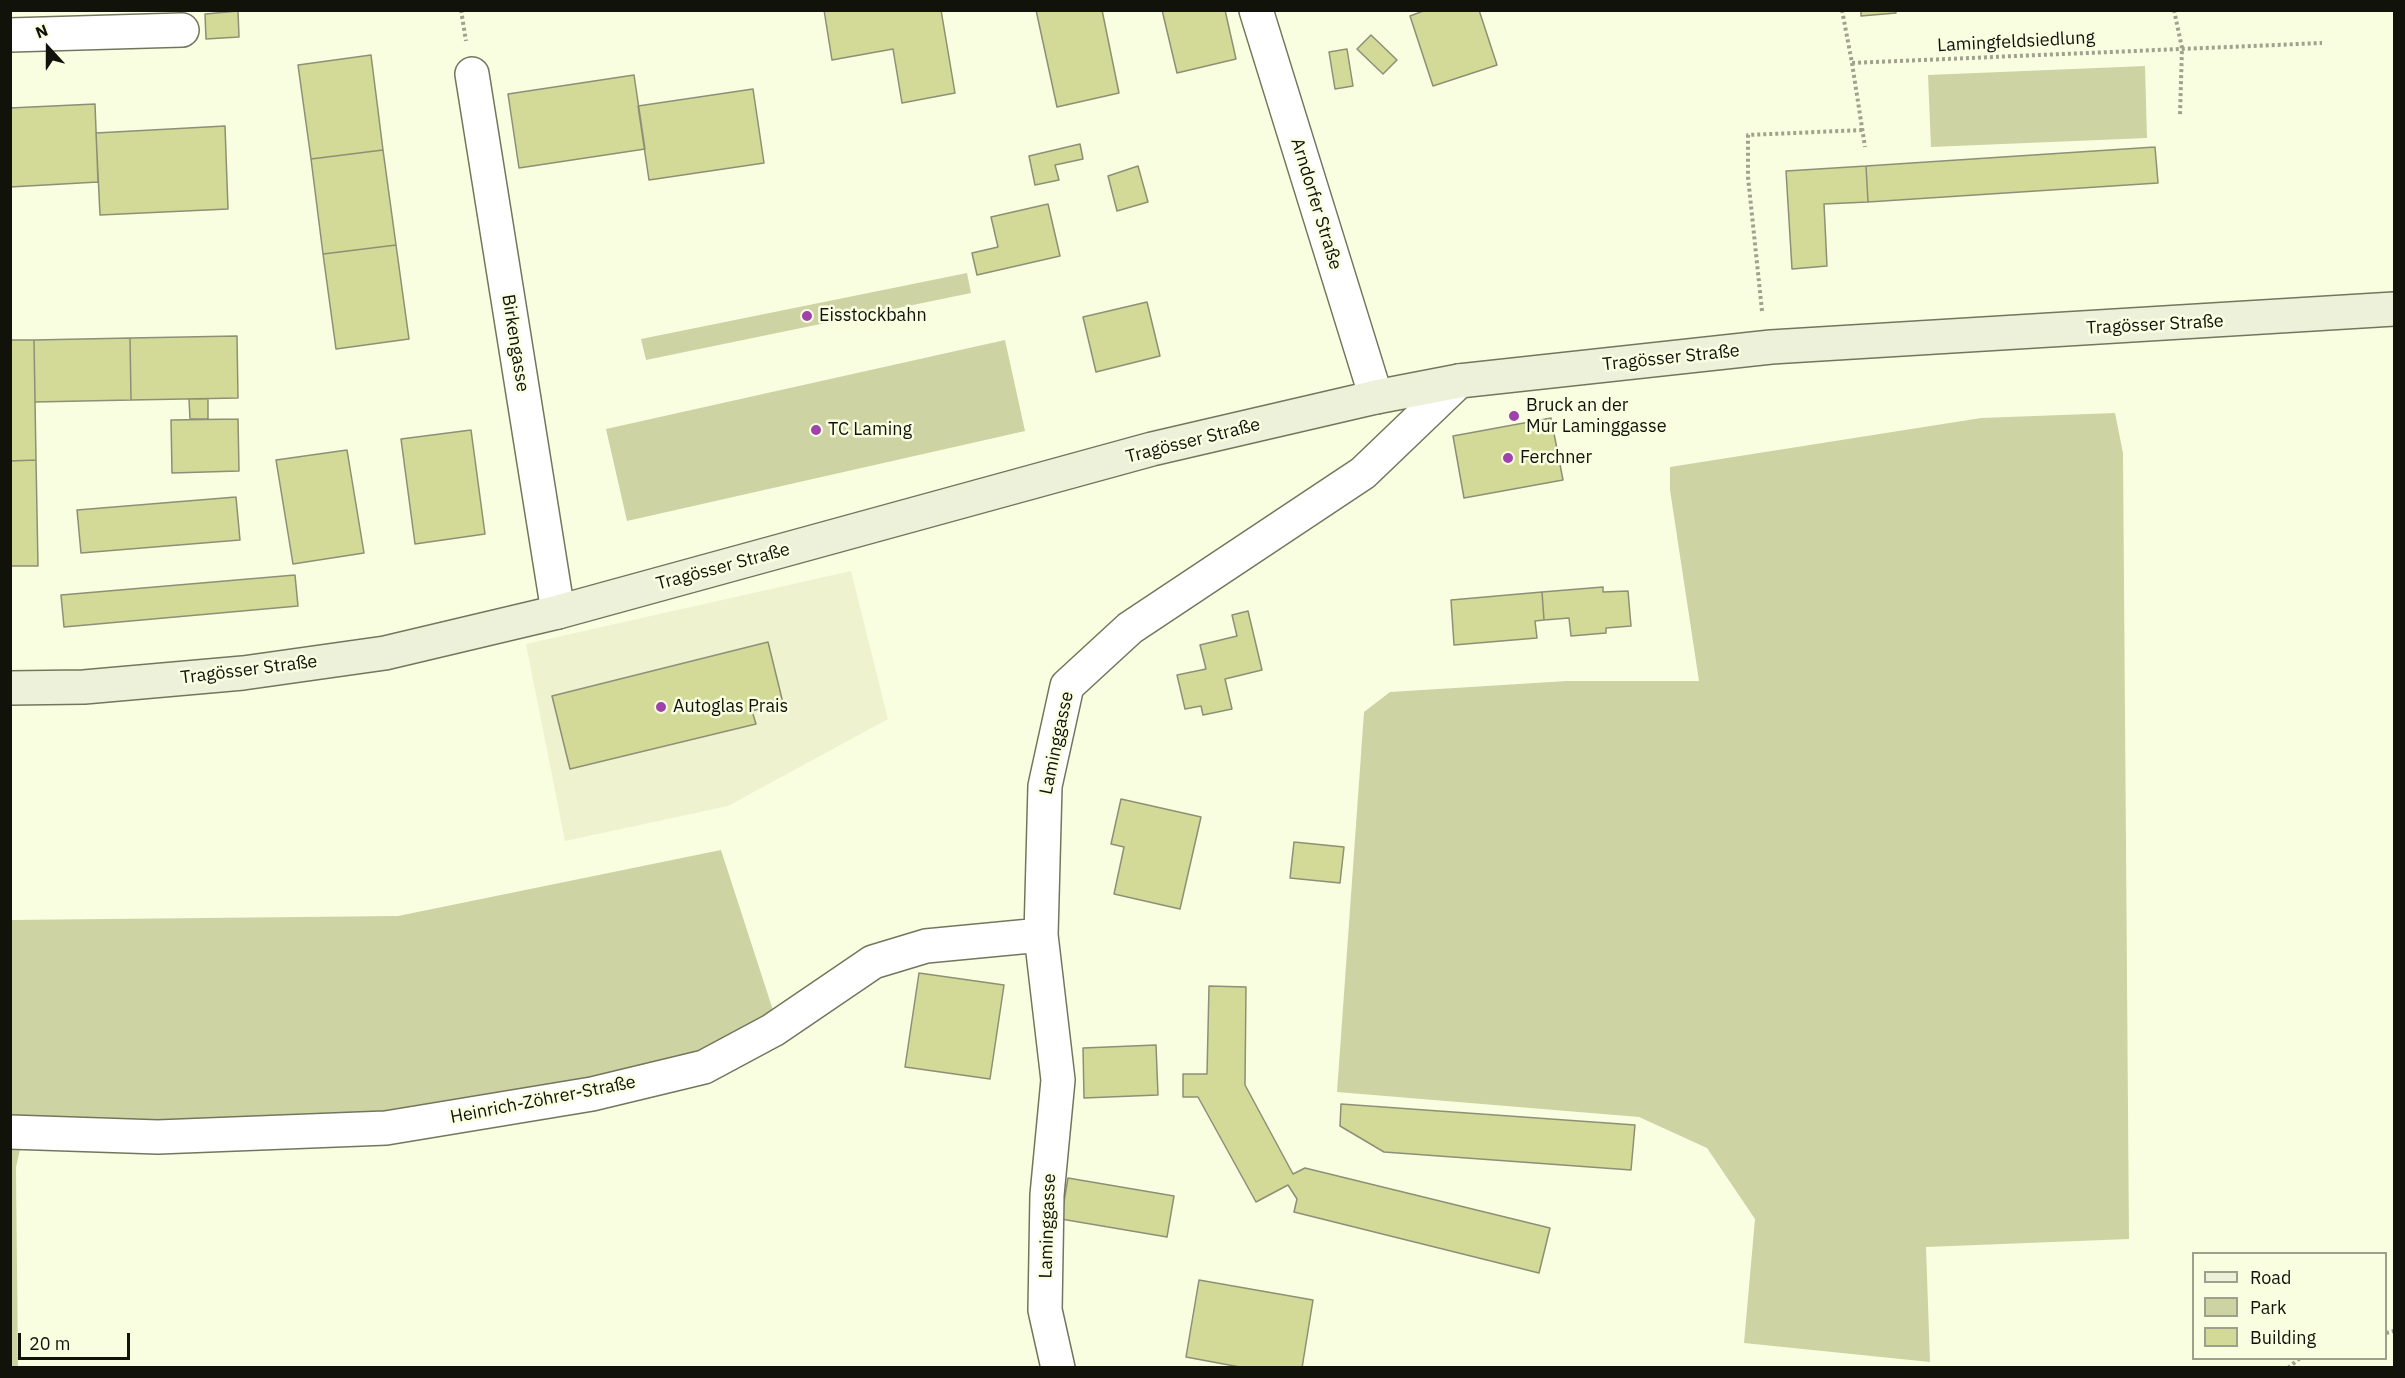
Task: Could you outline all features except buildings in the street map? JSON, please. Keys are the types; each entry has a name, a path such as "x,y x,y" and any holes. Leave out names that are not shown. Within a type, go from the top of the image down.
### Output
{"main road":[{"name":"Tragösser Straße","path":"10,688 84,687 243,673 385,653 558,612 1152,449 1376,397 1459,381 1766,348 2394,309"}],"street":[{"name":"Arndorfer Straße","path":"1256,10 1376,397"},
{"path":"10,34 182,30"},
{"name":"Birkengasse","path":"472,74 558,612"},
{"name":"Laminggasse","path":"1058,1368 1045,1310 1047,1195 1058,1080 1041,934 1045,786 1066,686 1130,628 1363,473 1459,381"},
{"name":"Heinrich-Zöhrer-Straße","path":"10,1132 158,1137 386,1128 592,1094 704,1067 773,1030 873,962 926,946 1041,934"}],"path":[{"path":"1842,10 1865,147"},
{"path":"2174,10 2182,48 2180,115"},
{"name":"Lamingfeldsiedlung","path":"1852,63 2322,43"},
{"path":"1766,348 1748,177 1749,135 1863,130"}],"shaded area":[{"path":"851,571 888,719 728,806 565,841 526,644"}],"green space":[{"path":"2145,66 2147,138 1931,147 1928,75"},
{"name":"Eisstockbahn","path":"967,273 971,293 646,360 641,339"},
{"name":"TC Laming","path":"1005,340 1025,431 627,521 606,429"},
{"path":"2115,413 2123,453 2129,1239 1926,1247 1930,1362 1744,1343 1755,1219 1707,1148 1639,1117 1337,1092 1364,712 1390,692 1567,681 1699,681 1670,490 1670,467 1981,418"},
{"path":"721,850 782,1038 743,1066 676,1092 535,1116 21,1145 16,1167 18,1367 11,1367 10,920 398,916"}],"place":[{"name":"Eisstockbahn","path":"807,316"},
{"name":"Bruck an der Mur Laminggasse","path":"1514,416"},
{"name":"TC Laming","path":"816,430"},
{"name":"Ferchner","path":"1508,458"},
{"name":"Autoglas Prais","path":"661,707"}]}
